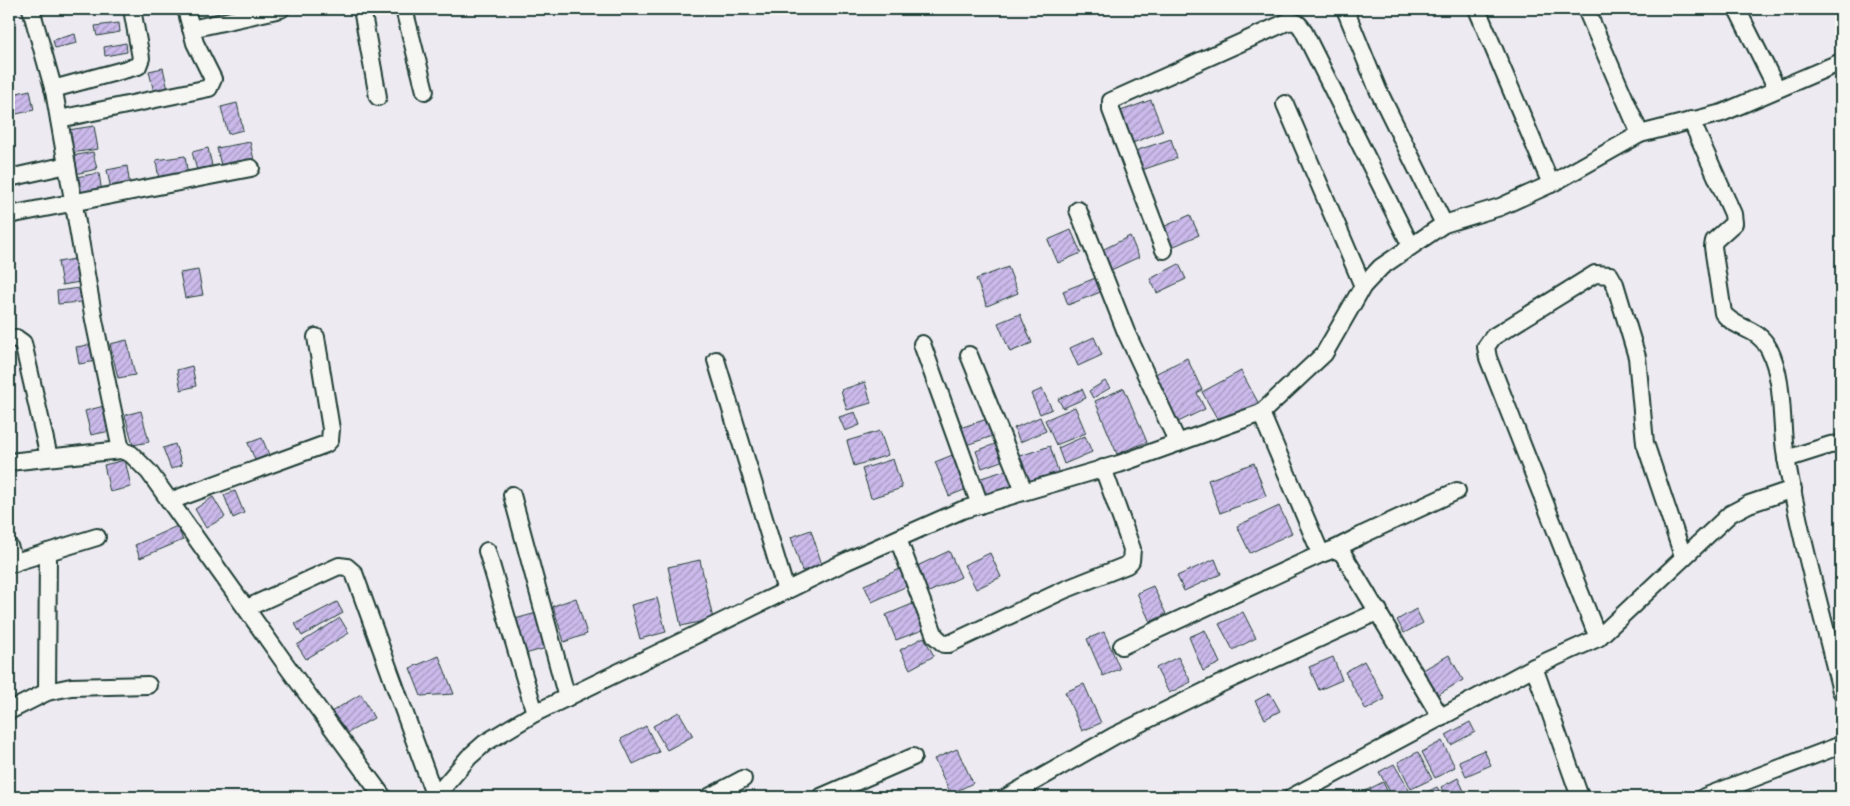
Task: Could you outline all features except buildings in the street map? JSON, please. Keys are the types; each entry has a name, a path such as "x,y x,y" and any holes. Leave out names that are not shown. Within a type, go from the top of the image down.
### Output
{"street":[{"path":"31,9 53,89 121,450"},
{"path":"53,89 138,66 141,58 132,9"},
{"path":"59,119 209,88 213,79 195,43 186,9"},
{"path":"191,29 281,9"},
{"path":"362,9 378,97"},
{"path":"404,9 425,91"},
{"path":"1345,9 1378,90 1444,224"},
{"path":"1477,9 1551,184"},
{"path":"1586,9 1640,134"},
{"path":"1737,9 1778,89"},
{"path":"1164,250 1111,110 1111,101 1287,22 1294,21 1299,23 1303,30 1411,246"},
{"path":"247,608 339,566 347,566 354,573 435,797 469,757 486,743 535,713 786,590 898,538 980,505 1103,468 1261,413 1324,354 1363,286 1381,267 1444,224 1500,207 1551,184 1640,134 1722,113 1841,62"},
{"path":"1285,104 1363,286"},
{"path":"1691,120 1733,214 1734,223 1714,241 1713,247 1720,305 1728,319 1763,338 1776,366 1786,459 1836,642 1841,691"},
{"path":"9,178 67,165"},
{"path":"9,215 251,168"},
{"path":"1078,210 1126,332 1178,443"},
{"path":"1598,638 1488,358 1486,347 1493,336 1596,274 1610,275 1615,284 1637,357 1645,443 1683,556"},
{"path":"170,501 326,444 330,440 332,429 316,337"},
{"path":"9,339 16,338 23,343 49,458"},
{"path":"922,344 980,505"},
{"path":"969,354 1024,491"},
{"path":"716,360 786,590"},
{"path":"1261,413 1328,552"},
{"path":"1786,459 1830,445 1841,444"},
{"path":"9,462 121,450 131,454 140,462 383,797"},
{"path":"898,538 935,636 944,644 949,644 1064,590 1127,565 1131,560 1132,549 1103,468"},
{"path":"1292,797 1534,667 1598,638 1683,556 1730,514 1749,504 1793,489"},
{"path":"1122,646 1457,491"},
{"path":"512,495 566,698"},
{"path":"9,546 12,564 96,537"},
{"path":"487,551 535,713"},
{"path":"47,692 48,552"},
{"path":"1328,552 1343,554 1441,718"},
{"path":"1008,797 1114,736 1220,684 1379,612"},
{"path":"1534,667 1580,797"},
{"path":"9,710 47,692 71,687 148,685"},
{"path":"1704,797 1841,745"},
{"path":"821,797 913,756"},
{"path":"708,797 742,779"}]}
